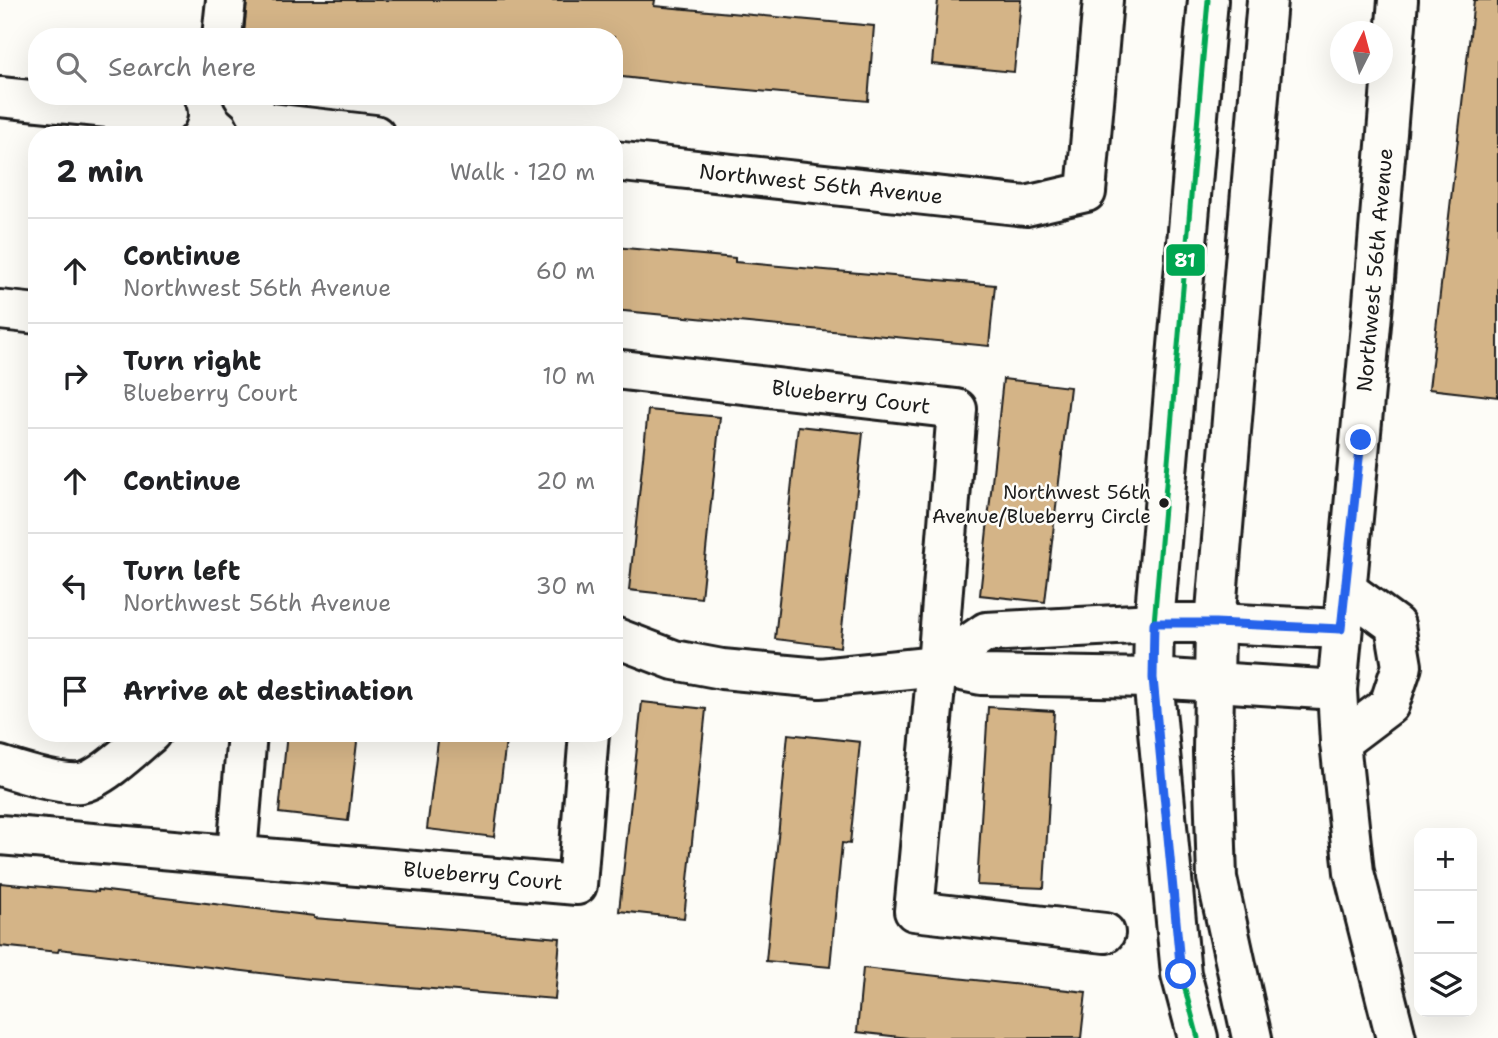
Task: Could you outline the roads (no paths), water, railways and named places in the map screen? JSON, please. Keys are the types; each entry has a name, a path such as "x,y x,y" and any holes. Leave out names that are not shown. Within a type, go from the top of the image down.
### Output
{"street":[{"path":"223,28 226,0"},
{"name":"Northwest 56th Avenue","path":"623,162 1026,206 1086,191 1103,0"},
{"path":"1198,1038 1181,974 1153,678 1154,623 1208,0"},
{"path":"1252,1038 1217,878 1214,681 1215,623 1267,0"},
{"name":"Northwest 56th Avenue","path":"1396,1038 1354,872 1337,690 1398,0"},
{"path":"0,97 28,100"},
{"path":"78,105 176,115"},
{"path":"252,118 310,126"},
{"path":"0,310 28,313"},
{"name":"Blueberry Court","path":"623,370 957,409 914,911 1105,933"},
{"path":"1340,742 1389,705 1402,666 1395,625 1347,590"},
{"path":"937,666 986,632 1154,623 1341,629"},
{"path":"623,640 674,660 722,669 820,678 937,666 981,675 1153,678 1337,690"},
{"path":"0,766 40,778 81,783 121,761 141,742"},
{"path":"237,854 246,742"},
{"name":"Blueberry Court","path":"0,835 577,885 588,742"}],"place":[{"name":"Northwest 56th Avenue/Blueberry Circle","path":"1164,503"}]}
